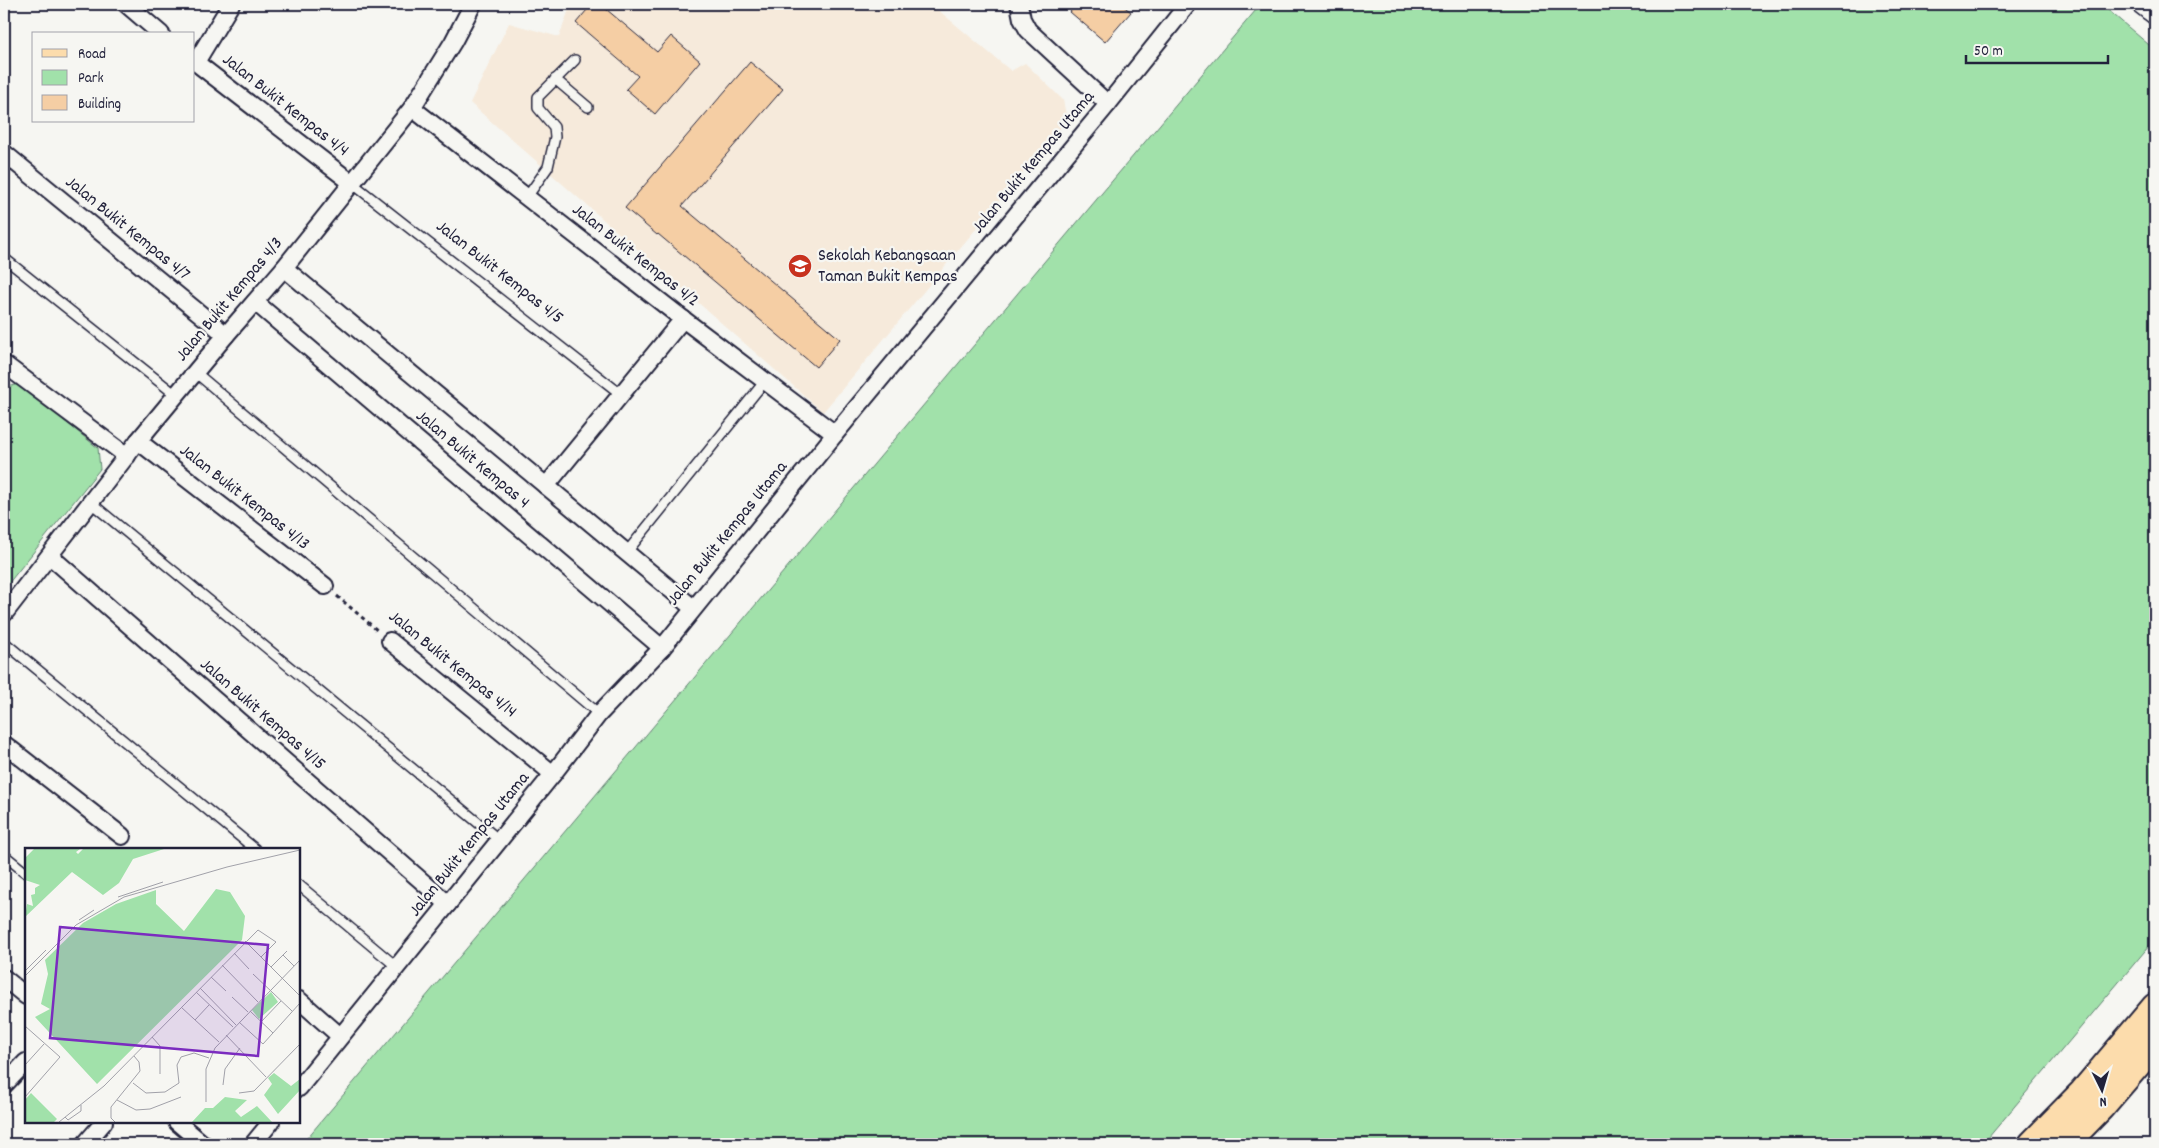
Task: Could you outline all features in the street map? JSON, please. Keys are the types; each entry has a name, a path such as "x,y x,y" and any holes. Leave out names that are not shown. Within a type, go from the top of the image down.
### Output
{"main road":[{"path":"2032,1144 2083,1092 2155,1007"},
{"path":"2065,1144 2155,1044"}],"street":[{"path":"126,4 159,32"},
{"path":"195,62 231,4"},
{"name":"Jalan Bukit Kempas 4/3","path":"4,614 138,441 284,268 412,108 474,4"},
{"path":"1019,4 1022,19 1028,30 1108,104"},
{"name":"Jalan Bukit Kempas Utama","path":"300,1087 600,714 662,648 1188,4"},
{"name":"Jalan Bukit Kempas 4/4","path":"195,62 352,183"},
{"name":"Jalan Bukit Kempas 4/2","path":"412,108 528,196 683,319 835,434"},
{"name":"Jalan Bukit Kempas 4/7","path":"4,153 226,335"},
{"name":"Jalan Bukit Kempas 4","path":"284,268 693,608"},
{"name":"Jalan Bukit Kempas 4","path":"255,302 662,648"},
{"path":"546,486 683,319"},
{"path":"4,364 127,456"},
{"name":"Jalan Bukit Kempas 4/13","path":"138,441 325,586"},
{"name":"Jalan Bukit Kempas 4/15","path":"50,556 448,904"},
{"name":"Jalan Bukit Kempas 4/14","path":"390,641 553,774"},
{"path":"4,744 122,836"},
{"path":"4,978 25,995"},
{"path":"300,1001 340,1036"},
{"path":"4,1085 25,1063"},
{"path":"85,1144 103,1123"},
{"path":"177,1123 203,1144"},
{"path":"253,1144 270,1123"}],"lane":[{"path":"2133,4 2155,21"},
{"path":"2146,14 2154,4"},
{"path":"528,196 548,167 555,132 551,123 538,108 537,102 541,92 575,60"},
{"path":"555,79 588,107"},
{"name":"Jalan Bukit Kempas 4/5","path":"352,183 622,395"},
{"path":"4,258 176,395"},
{"path":"195,372 600,714"},
{"path":"626,552 765,381"},
{"path":"90,502 499,840"},
{"path":"4,642 254,848"},
{"path":"4,855 25,872"},
{"path":"300,887 397,967"}],"path":[{"name":"Jalan Bukit Kempas 4/14","path":"325,586 390,641"}],"shaded area":[{"name":"Sekolah Kebangsaan Taman Bukit Kempas","path":"571,4 931,4 1011,71 1025,63 1063,100 1067,120 823,412 470,103 509,23 559,37"}],"green space":[{"path":"1261,4 2101,4 2155,50 2155,939 1983,1144 302,1144"},
{"path":"19,384 98,448 100,469 4,589 4,388"}],"building":[{"path":"592,4 600,4 657,52 671,36 700,61 655,114 626,89 638,76 576,23"},
{"path":"1077,4 1121,4 1131,12 1105,42 1070,12"},
{"path":"750,62 783,89 682,206 840,339 816,367 625,208"}],"place":[{"name":"Sekolah Kebangsaan Taman Bukit Kempas","path":"800,266"}]}
